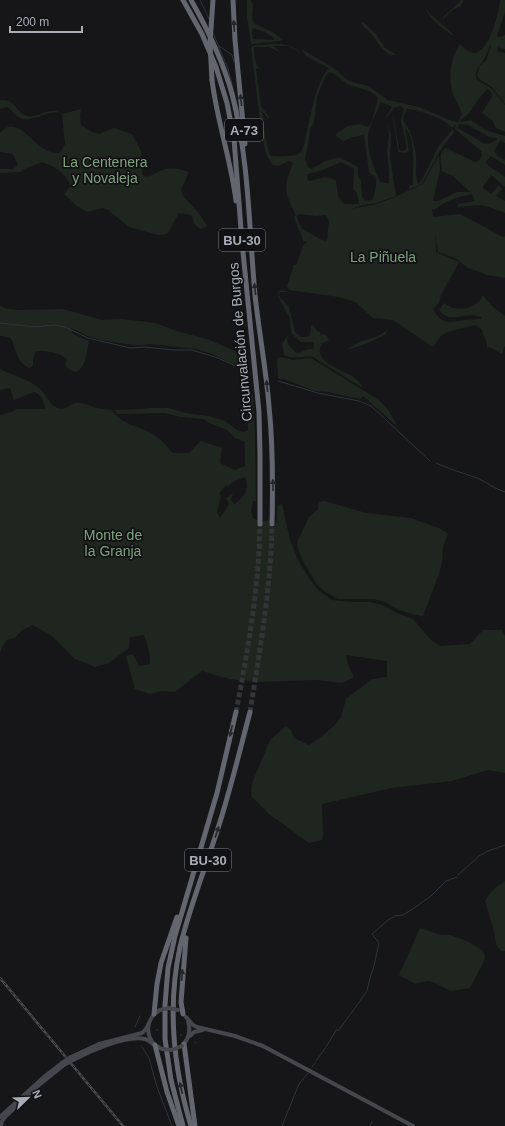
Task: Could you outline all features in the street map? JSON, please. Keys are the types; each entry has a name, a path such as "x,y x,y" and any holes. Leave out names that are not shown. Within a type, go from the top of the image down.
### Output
{"highway":[{"name":"Circunvalación de Burgos","path":"182,0 202,34 222,85 233,133 260,431 260,524"},
{"name":"Circunvalación de Burgos","path":"192,0 223,66 235,106 242,149 255,292 271,425 272,524"},
{"name":"A-73","path":"213,0 210,37 212,80 219,122 234,187 251,334"},
{"name":"A-73","path":"233,0 235,46 246,160 248,209"},
{"name":"BU-30","path":"183,1126 175,1100 165,1039 165,1005 171,951 217,793 236,712"},
{"name":"BU-30","path":"191,1126 183,1097 175,1055 173,1024 174,998 180,947 224,811 250,712"},
{"path":"185,1015 181,1002 185,942 208,860"},
{"path":"154,1014 162,957 189,886"},
{"path":"154,1044 179,1126"},
{"path":"183,1045 195,1126"}],"main road":[{"path":"0,1117 45,1076 63,1064 99,1044 142,1033 146,1030 154,1014 160,1010 169,1008 178,1010 185,1015 193,1025 203,1030 235,1036 263,1046 414,1126"},
{"path":"185,1015 189,1022 190,1029 188,1039"},
{"path":"149,1023 148,1033 154,1044"},
{"path":"72,1059 122,1041 143,1039 148,1040 162,1049 172,1050 183,1045 194,1032 203,1030"},
{"path":"0,1125 10,1112 39,1084 63,1064"}],"green space":[{"path":"247,0 251,0 253,3 252,18 254,23 274,33 283,40 251,44 247,17","holes":["253,28 265,32 274,38 274,40 253,39"]},
{"path":"461,0 464,0 461,6 453,10 443,19 442,18 457,4"},
{"name":"La Piñuela","path":"500,0 505,0 505,12 497,36 505,35 505,49 498,47 497,49 498,52 505,53 505,104 492,87 479,79 477,75 479,67 486,60 491,46 490,45 486,56 477,70 476,76 477,80 492,89 505,105 505,132 496,128 492,120 482,113 493,95 488,89 484,92 468,114 460,120 461,122 471,120 485,130 505,136 505,143 500,140 494,151 498,156 505,160 505,165 491,156 485,162 505,177 505,187 490,174 491,176 483,188 491,194 499,185 502,189 496,196 505,201 505,213 480,205 457,207 458,204 475,201 472,194 452,199 434,210 432,209 433,217 460,214 503,237 505,236 505,278 487,275 468,268 455,258 438,252 435,234 436,252 459,262 441,295 439,303 433,309 440,318 446,322 481,319 481,317 469,315 448,317 439,310 444,303 460,309 471,307 480,300 483,295 493,307 505,316 505,346 503,352 501,354 489,347 487,348 487,343 482,330 476,325 447,332 441,336 433,347 393,320 373,318 355,302 339,297 289,290 287,286 294,265 296,265 304,244 308,242 303,241 294,217 296,215 289,201 286,190 286,184 293,163 289,161 278,166 272,165 266,154 262,137 251,47 275,44 284,44 288,46 273,46 282,53 269,47 254,47 255,61 260,68 256,69 261,106 269,117 269,119 262,111 265,136 270,155 293,156 300,153 305,142 317,90 324,74 329,68 306,56 302,50 333,68 349,81 368,86 388,100 419,107 452,121 458,122 462,115 460,107 451,89 450,75 454,56 460,44 470,52 476,53 482,49 495,24","holes":["329,72 347,84 369,91 378,98 372,121 368,127 360,124 348,126 335,135 343,141 364,135 369,172 376,178 375,192 372,200 365,201 362,196 358,167 341,158 336,158 325,161 312,169 308,167 305,159 310,129 314,123 317,97 326,75","381,102 392,107 386,118 395,107 401,106 404,109 401,121 407,148 404,151 399,149 393,113 393,116 398,152 406,153 409,151 405,128 409,133 413,147 413,185 409,186 409,189 420,185 423,182 441,149 454,132 452,130 438,147 422,180 418,184 416,176 415,147 410,131 403,119 407,109 412,109 445,122 452,128 456,124 455,129 481,151 482,155 479,161 475,162 446,148 441,154 442,171 453,176 470,192 457,192 438,201 433,201 440,170 439,155 423,184 393,198 373,205 351,209 396,196 390,158 391,135 387,124 389,135 387,151 389,183 380,182 373,166 368,143 369,128","459,124 468,125 489,137 498,139 489,144 483,143 458,128","341,162 354,169 353,189 357,193 359,204 344,204 338,196 336,181 332,179 326,177 309,181 307,179 308,174 320,171","299,214 315,216 326,215 329,224 326,241 302,229 296,216"]},
{"path":"425,7 431,15 454,36 433,20"},
{"path":"363,22 376,34 385,48 397,55 386,52 362,25 361,23"},
{"path":"288,46 293,47 302,53"},
{"name":"La Centenera y Novaleja","path":"1,100 10,102 21,113 28,116 36,116 51,111 59,112 49,113 30,119 20,118 7,107 0,109"},
{"name":"La Centenera y Novaleja","path":"81,109 81,125 92,132 99,134 114,128 132,134 141,151 142,173 144,176 151,176 162,170 168,169 179,169 188,172 181,191 183,196 198,212 207,226 201,229 195,224 191,215 179,213 167,234 158,235 129,227 108,210 103,208 87,212 77,206 64,194 71,186 63,174 55,168 42,162 20,172 0,173 0,169 13,169 18,165 13,154 0,152 0,133 8,127 14,127 24,132 45,150 53,153 60,153 65,144 62,114"},
{"path":"282,290 290,292 280,292 278,295 278,293"},
{"path":"278,295 289,307 295,332 302,337 308,337 310,335 311,326 313,325 317,331 320,332 320,336 323,334 327,336 329,341 323,343 320,349 322,358 330,365 353,377 362,385 361,387 313,357 292,357 284,355 282,343 289,334 287,339 288,344 296,353 300,353 307,349 313,349 314,345 313,342 301,342 291,333 290,318"},
{"path":"0,306 8,309 19,310 63,309 102,320 122,319 155,323 180,332 207,339 235,351 238,356 238,366 212,354 196,349 149,344 136,345 117,343 91,337 71,328 73,334 89,341 86,359 79,370 76,372 68,369 65,365 67,359 60,355 53,352 41,351 36,352 33,366 29,368 20,361 12,340 10,338 0,336"},
{"path":"387,329 386,334 378,338 351,349 347,349 360,342 379,336"},
{"path":"281,357 293,360 310,358 314,360 379,400 389,411 398,427 363,396 360,399 328,392 315,391 278,378 277,358"},
{"name":"Monte de la Granja","path":"0,369 25,379 39,388 55,407 63,409 79,403 96,408 112,410 116,415 129,424 156,436 173,453 189,453 201,441 222,448 220,463 235,470 245,466 245,442 235,438 227,430 207,422 204,419 180,417 165,413 117,414 114,410 169,408 185,413 209,416 225,421 237,430 244,432 248,430 247,415 250,388 253,397 255,436 256,501 253,501 251,512 253,518 257,520 258,526 260,526 263,521 270,520 270,525 273,527 277,521 277,506 282,504 290,540 298,560 317,589 332,600 370,602 382,605 413,619 431,640 440,646 470,644 483,630 502,630 505,636 505,773 488,770 452,781 392,788 322,804 322,840 309,843 269,814 251,796 252,783 270,740 286,726 291,730 294,738 309,745 334,726 341,717 346,699 372,679 387,677 387,661 346,655 348,665 354,677 342,683 316,680 258,682 229,679 202,671 175,692 161,691 150,694 135,689 126,656 133,654 139,666 150,664 149,650 144,635 130,637 129,648 109,663 95,667 75,659 52,636 33,625 22,630 15,638 7,640 0,653 0,415 12,412 16,409 45,409 42,399 34,392 14,400 10,388 0,390","holes":["245,477 247,485 246,492 234,504 231,500 233,493 226,498 229,504 220,518 217,512 221,496 219,494 226,485 228,486"]},
{"path":"325,501 366,513 411,518 439,528 448,534 443,546 442,563 439,574 423,616 399,610 385,602 374,599 338,599 324,591 316,583 303,561 298,550 297,542 309,517 318,509 319,502"},
{"path":"505,881 505,951 501,951 496,944 494,931 485,901 499,885"},
{"path":"420,928 441,935 450,935 467,941 482,950 485,955 484,961 470,988 451,991 433,982 427,981 415,984 399,975"}],"waterway":[{"path":"200,0 210,21"},
{"path":"213,33 228,69 239,112"},
{"path":"219,46 232,55 234,61"},
{"path":"0,323 35,327 55,325 65,327 88,338 130,348 145,347 173,350 192,350 218,358 238,367"},
{"path":"278,381 318,393 359,401 371,406 430,461"},
{"path":"436,463 477,478 505,492"},
{"path":"458,875 479,856 505,845"},
{"path":"316,1061 336,1030 339,1030 367,991 379,943 372,934 388,920 395,916 403,915 431,896 446,881 457,877"},
{"path":"135,1027 140,1016"},
{"path":"142,1047 149,1058 157,1087 172,1126"},
{"path":"312,1067 315,1063"},
{"path":"282,1126 299,1084 308,1073"},
{"path":"370,1126 372,1122"}],"tunnel":[{"path":"236,712 245,665 255,595 258,571 260,524"},
{"path":"250,712 270,571 272,524"}],"railway":[{"path":"0,978 123,1126"}]}
